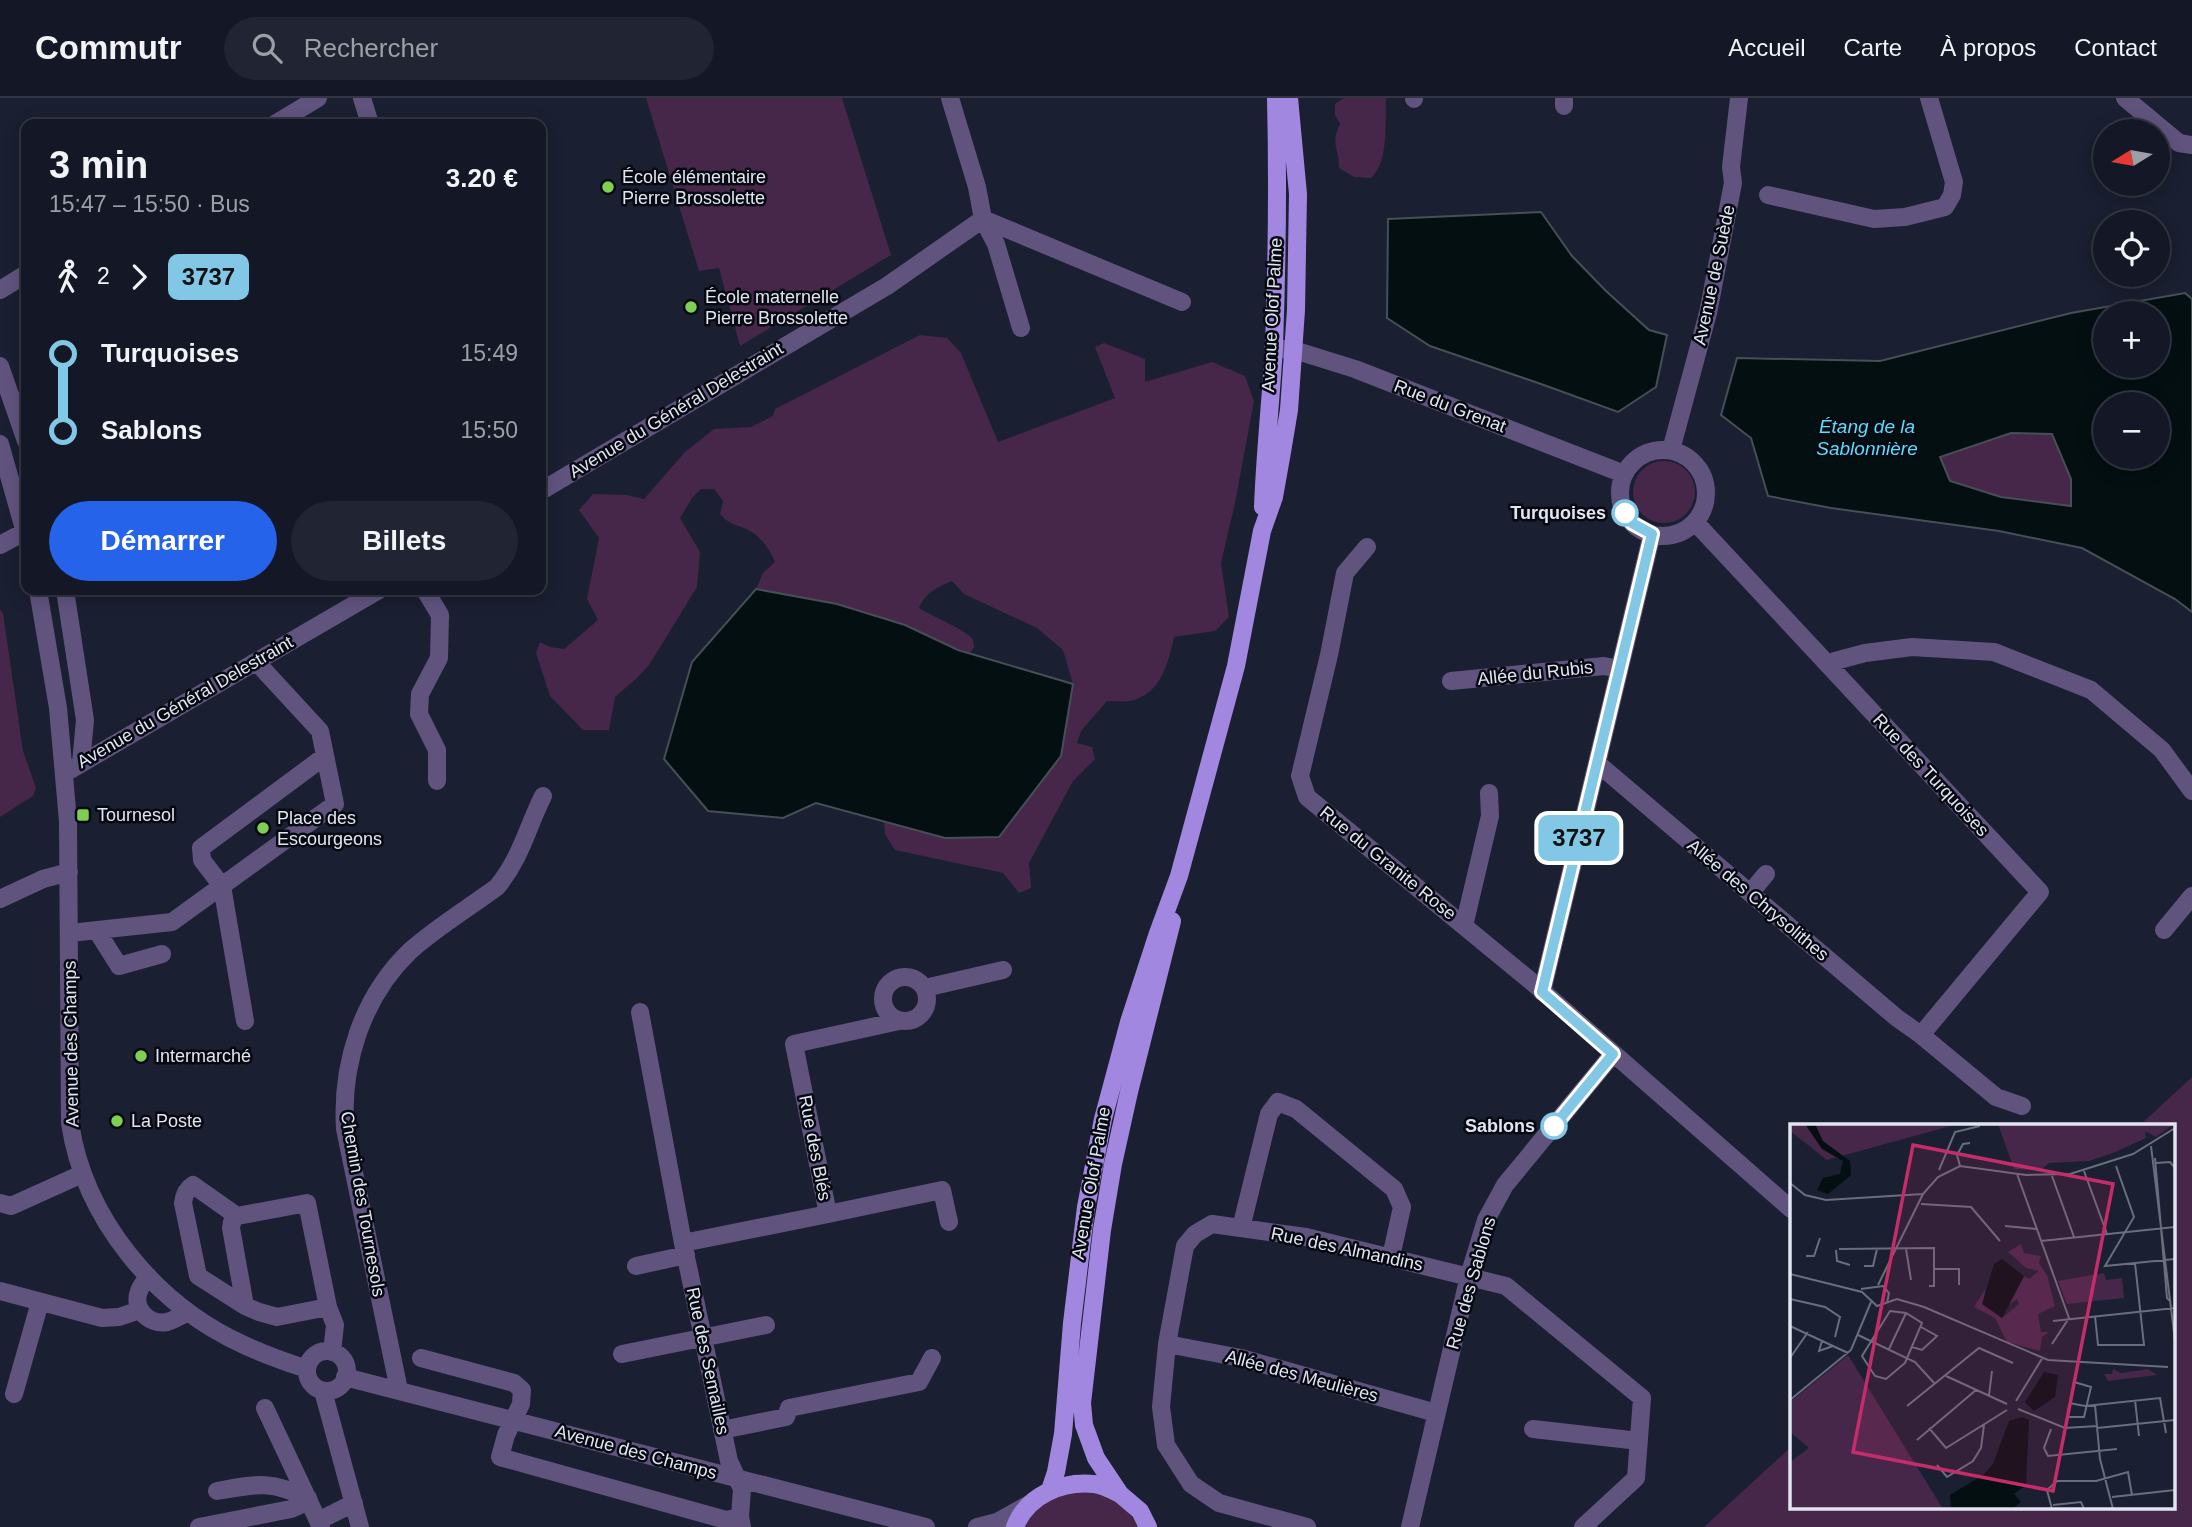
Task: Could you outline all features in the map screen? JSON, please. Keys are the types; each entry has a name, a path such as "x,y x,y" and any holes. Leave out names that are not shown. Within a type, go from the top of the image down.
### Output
{"main road":[{"name":"Avenue Olof Palme","path":"1262,531 1273,348 1278,198 1276,98"},
{"name":"Avenue Olof Palme","path":"1050,1490 1063,1434 1072,1323 1086,1208 1103,1119 1129,1022 1179,876 1236,666 1262,531 1274,497 1280,464 1289,410 1296,310 1297,194 1289,98"},
{"name":"Avenue Olof Palme","path":"1120,1494 1089,1443 1082,1403 1100,1242 1113,1164 1171,931 1179,876"},
{"name":"Avenue Olof Palme","path":"1015,1527 1031,1503 1050,1490 1072,1483 1097,1484 1120,1494 1140,1510 1148,1527"}],"street":[{"path":"283,119 318,98"},
{"path":"362,98 368,119"},
{"path":"950,98 977,187 983,219 996,244 1021,328"},
{"name":"Avenue de Suède","path":"1671,450 1708,313 1733,183 1731,167 1739,98"},
{"path":"1768,195 1874,219 1905,217 1945,207 1952,195 1954,182 1929,98"},
{"path":"2125,98 2179,143 2192,145"},
{"path":"983,219 1182,302"},
{"name":"Avenue du Général Delestraint","path":"546,488 887,286 983,219"},
{"path":"0,290 21,277"},
{"name":"Rue du Grenat","path":"1273,348 1294,350 1355,369 1625,474"},
{"path":"0,366 21,427"},
{"path":"0,444 21,516"},
{"path":"1671,450 1684,454 1702,474 1706,486 1706,500 1695,522 1675,534 1664,536 1652,534 1632,523 1625,513 1620,488 1633,462 1644,454 1671,450"},
{"name":"Rue des Turquoises","path":"1695,522 2040,891 1921,1035"},
{"path":"1652,534 1542,992 1790,1208"},
{"path":"0,545 21,535"},
{"name":"Rue du Granite Rose","path":"1367,547 1345,573 1329,655 1300,776 1307,797 1542,992"},
{"name":"Avenue des Champs","path":"39,595 58,709 65,773 70,933 70,1123 82,1174 101,1213 136,1264 188,1312 240,1343 307,1369"},
{"path":"66,595 85,720 80,763"},
{"name":"Avenue du Général Delestraint","path":"65,773 370,595"},
{"path":"428,595 440,615 439,658 420,694 419,714 437,750 437,781"},
{"path":"1829,666 1835,661 1865,653 1912,647 1994,652 2091,690 2162,750 2192,790"},
{"path":"70,933 172,922 335,804 320,731 261,667 253,663"},
{"name":"Allée du Rubis","path":"1451,681 1604,666 1619,669"},
{"path":"245,1021 222,886 202,860 201,848 325,756"},
{"name":"Allée des Chrysolithes","path":"1597,763 1897,1018 1996,1097 2022,1106"},
{"path":"1464,926 1490,816 1489,793"},
{"name":"Chemin des Tournesols","path":"399,1390 345,1129 345,1093 354,1043 369,1007 396,966 411,950 497,887 508,873 523,846 543,796"},
{"path":"0,899 43,879 69,872"},
{"path":"1751,892 1766,874"},
{"path":"2164,930 2192,897"},
{"path":"97,931 119,965 162,954"},
{"path":"899,1021 892,1018 883,999 887,985 899,977 906,976 920,982 925,988 1003,970"},
{"name":"Rue des Blés","path":"636,1266 685,1249 828,1214 794,1044 899,1021 907,1022 920,1016 927,1002 925,988"},
{"name":"Rue des Semailles","path":"640,1012 722,1430 729,1461 742,1489 741,1522"},
{"name":"Rue des Sablons","path":"1410,1527 1469,1276 1486,1220 1505,1185 1613,1054"},
{"path":"1241,1228 1269,1114 1278,1102 1296,1108 1394,1189 1402,1207 1391,1257"},
{"path":"0,1203 11,1206 82,1174"},
{"path":"237,1216 193,1185 188,1188 183,1203 198,1276 245,1306 277,1317 328,1307"},
{"path":"828,1214 942,1190 949,1222"},
{"path":"245,1306 230,1228 232,1222 237,1216 307,1203 328,1307 335,1325 332,1352"},
{"name":"Rue des Almandins","path":"1307,1527 1219,1503 1191,1485 1166,1445 1161,1407 1167,1344 1185,1246 1195,1234 1212,1224 1306,1237 1506,1286 1642,1398 1639,1441"},
{"path":"148,1276 138,1291 137,1305 143,1316 166,1322 188,1312"},
{"path":"0,1291 102,1318 120,1317 140,1310"},
{"path":"13,1394 40,1302"},
{"path":"622,1354 766,1325"},
{"name":"Allée des Meulières","path":"1167,1344 1241,1358 1436,1413"},
{"path":"323,1391 335,1389 342,1384 345,1377 345,1364 332,1352 316,1355 307,1369 311,1383 323,1391 360,1527"},
{"path":"421,1358 514,1383 522,1390 521,1404 506,1435 500,1457 741,1522"},
{"path":"722,1430 786,1417 789,1408 919,1382 932,1359"},
{"name":"Avenue des Champs","path":"345,1377 926,1527"},
{"path":"265,1408 320,1524 354,1503"},
{"path":"1533,1429 1639,1441 1636,1478 1583,1527"},
{"path":"217,1492 263,1483 288,1489 308,1500"},
{"path":"199,1527 291,1509 308,1500"},
{"path":"976,1527 997,1522 1031,1503"}],"shaded area":[{"path":"646,98 842,98 891,255 740,346 719,268 699,271"},
{"path":"1344,98 1386,98 1383,152 1377,171 1371,178 1354,177 1339,168 1335,142 1340,124 1335,115 1335,104"},
{"path":"920,335 947,338 961,353 998,442 1115,398 1095,347 1104,343 1145,359 1145,382 1212,362 1245,376 1254,401 1221,563 1229,617 1215,631 1174,637 1166,667 1156,685 1141,697 1130,701 1107,701 1081,731 1077,743 1092,747 1095,759 1073,781 1029,863 1031,888 1019,893 1003,873 895,850 885,834 884,821 945,838 1073,684 1063,650 1037,628 964,594 952,581 932,591 919,608 973,639 974,647 970,653 836,604 756,589 763,573 775,562 770,552 749,530 731,523 720,514 723,501 714,489 701,489 680,518 700,552 697,587 649,665 615,697 609,730 583,730 550,696 536,653 540,642 564,649 598,620 587,599 599,538 579,510 593,494 627,495 644,499 685,452 714,429 751,427 773,416 775,409"},
{"path":"2011,433 2052,434 2071,479 2071,506 2001,497 1950,481 1940,457"},
{"path":"1658,461 1670,461 1686,470 1693,480 1693,504 1686,514 1670,523 1658,523 1647,518 1638,509 1633,498 1633,486 1638,475 1647,466"},
{"path":"0,610 3,613 23,751 36,788 33,796 0,817"},
{"path":"2192,1077 2192,1527 1704,1527 1790,1448 1790,1510 2174,1510 2174,1124 2141,1124"},
{"path":"1075,1488 1119,1502 1138,1527 1022,1527 1039,1503"}],"water":[{"path":"1541,212 1572,256 1606,291 1649,330 1667,335 1656,387 1618,412 1430,346 1387,318 1388,219"},
{"name":"Étang de la Sablonnière","path":"2185,293 2192,299 2192,612 2175,599 2082,548 1999,531 1831,508 1768,496 1751,438 1721,415 1737,358 1880,361 2093,309 2093,378 2170,378 2170,301 2139,301","holes":["2011,433 2052,434 2071,479 2071,506 2001,497 1950,481 1940,457"]},
{"path":"756,589 837,604 905,625 958,650 1073,684 1061,756 999,837 945,838 816,803 783,818 708,811 664,759 692,662"}],"bus line":[{"name":"3737","path":"1554,1126 1613,1054 1542,992 1652,534 1632,523 1625,513"}],"place":[{"name":"École élémentaire Pierre Brossolette","path":"608,187"},
{"name":"École maternelle Pierre Brossolette","path":"691,307"},
{"name":"Turquoises","path":"1625,513"},
{"name":"Tournesol","path":"83,815"},
{"name":"Place des Escourgeons","path":"263,828"},
{"name":"Intermarché","path":"141,1056"},
{"name":"La Poste","path":"117,1121"},
{"name":"Sablons","path":"1554,1126"}]}
